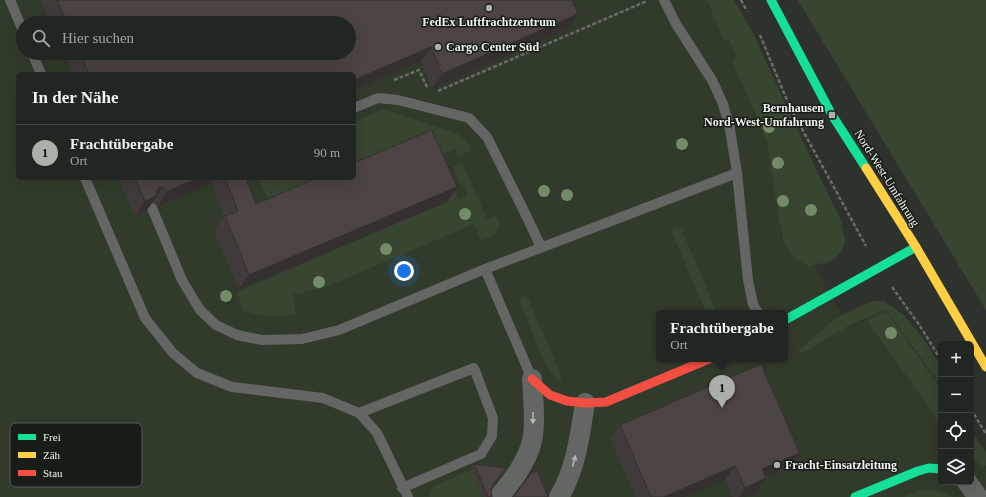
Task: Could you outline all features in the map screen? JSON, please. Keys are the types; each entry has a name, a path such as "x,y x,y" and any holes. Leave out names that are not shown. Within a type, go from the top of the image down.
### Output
{"street":[{"name":"Nord-West-Umfahrung","path":"771,0 832,115 916,247 986,367"},
{"path":"788,318 916,247"},
{"path":"532,379 550,395 567,401 585,403 606,402 702,362"},
{"path":"499,497 524,462 532,441 534,417 532,379"},
{"path":"558,497 571,472 578,444 585,403"},
{"path":"855,497 918,471 929,468 938,469"},
{"path":"969,485 978,497"}],"lane":[{"path":"10,0 17,16"},
{"path":"664,0 676,24 712,80 723,104 730,129 737,173 748,280 753,304 756,310"},
{"path":"35,60 40,72"},
{"path":"356,107 378,98 398,100 469,118 487,137 541,247"},
{"path":"152,208 182,280 200,310 216,325 237,335 262,340 302,339 339,330 484,269 737,173"},
{"path":"86,180 145,318 173,353 197,373 232,387 323,398 359,414 377,433 402,488 408,497"},
{"path":"484,269 532,379"},
{"path":"359,414 474,368 493,418 492,436 481,454 402,488"}],"path":[{"path":"437,92 649,0"},
{"path":"741,0 748,12"},
{"path":"758,32 789,105 849,217 878,267 920,326 938,355"},
{"path":"390,82 419,70 430,95"},
{"path":"973,413 986,434"}],"shaded area":[{"path":"0,0 728,0 786,117 842,221 845,241 843,250 829,263 814,266 849,327 886,310 938,383 938,485 974,485 974,434 986,451 986,497 0,497"},
{"path":"707,0 734,0 754,35 840,219 845,241 842,250 836,257 828,262 808,266 793,257 784,242 767,141 732,60 737,57 729,39 724,41"},
{"path":"798,0 986,0 986,310 811,22"},
{"path":"384,109 457,134 466,140 471,150 458,157 455,149 440,155 356,171 356,121"},
{"path":"462,163 487,219 497,216 500,225 496,234 481,240 474,224 323,288 292,295 296,315 269,316 243,310 237,292 447,202 436,174 447,169 458,200 468,196 464,185 461,186 453,167"},
{"path":"259,180 331,180 271,204"},
{"path":"674,227 678,227 682,230 716,310 705,310 672,230"},
{"path":"525,296 528,298 561,375 560,381 557,380 543,359 520,302 521,297"},
{"path":"873,301 884,301 903,314 923,338 938,362 938,382 886,310 848,326 801,354 799,350 835,319"},
{"path":"886,311 938,385 938,420 867,321"},
{"path":"974,435 986,452 986,465 982,468 974,459"},
{"path":"483,465 492,483 481,497 429,497 430,490 436,485"},
{"path":"934,490 949,494 953,497 903,497 917,491"}],"building":[{"name":"Cargo Center Süd","path":"57,0 572,0 578,14 442,74 431,47 356,79 356,72 88,72 83,60 356,60 356,16 64,16"},
{"path":"432,130 457,187 249,275 225,216 238,211 226,180 247,180 256,204 312,180 356,180 356,162"},
{"path":"136,180 193,180 168,191 163,187 159,188 156,192 156,196 145,201"},
{"path":"761,364 800,453 762,469 766,478 745,488 735,466 664,497 651,497 620,425"},
{"path":"474,464 506,468 493,485 491,490 492,497 488,497"},
{"path":"532,472 538,472 548,497 513,497"}],"traffic: fast":[{"path":"771,0 832,115 866,168"},
{"path":"788,318 916,247"},
{"path":"855,497 918,471 929,468 938,469"}],"traffic: slow":[{"path":"866,168 916,247 986,367"}],"traffic: jam":[{"path":"532,379 550,395 567,401 585,403 606,402 702,362"}],"place":[{"name":"FedEx Luftfrachtzentrum","path":"489,8"},
{"name":"Cargo Center Süd","path":"438,47"},
{"name":"Bernhausen Nord-West-Umfahrung","path":"832,115"},
{"name":"Frachtübergabe","path":"722,408"},
{"name":"Fracht-Einsatzleitung","path":"777,465"}]}
